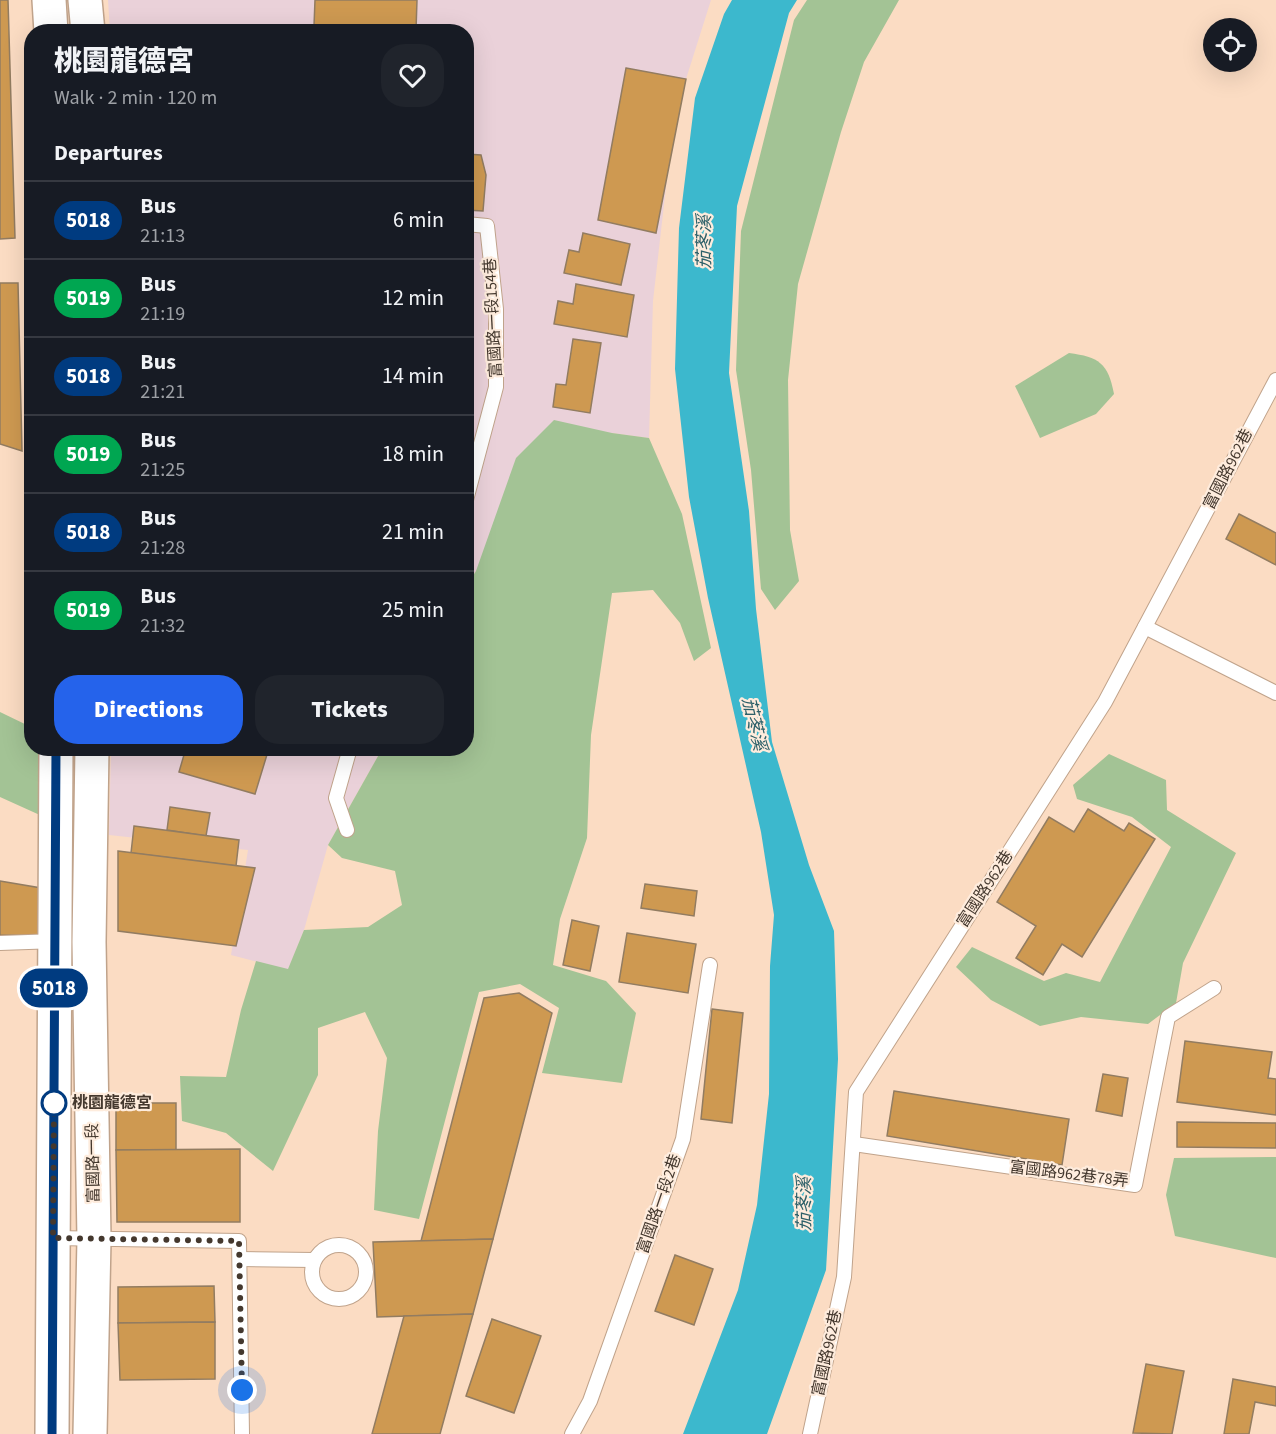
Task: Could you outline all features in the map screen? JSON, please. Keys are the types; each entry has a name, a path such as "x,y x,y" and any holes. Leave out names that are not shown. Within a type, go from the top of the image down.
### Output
{"street":[{"path":"49,0 50,24"},
{"path":"85,0 87,24"},
{"name":"富國路一段","path":"57,756 94,1239 90,1434"},
{"name":"富國路一段","path":"52,1434 53,1238 72,941 91,756"}],"lane":[{"name":"富國路一段154巷","path":"474,225 487,226 496,309 496,387 474,470"},
{"name":"富國路962巷","path":"810,1434 844,1277 856,1092 1105,702 1276,380"},
{"path":"1145,627 1276,693"},
{"path":"347,830 336,798 348,756"},
{"path":"0,943 72,941"},
{"name":"富國路一段2巷","path":"572,1434 590,1401 682,1139 710,965"},
{"name":"富國路962巷78弄","path":"854,1144 1135,1185 1168,1017 1214,988"},
{"path":"53,1238 239,1241 242,1434"},
{"path":"240,1260 314,1260 329,1246 340,1244 350,1247 364,1262 364,1283 348,1297 327,1296 313,1281 311,1271 314,1260"}],"shaded area":[{"path":"108,0 711,0 674,117 653,301 649,438 612,433 474,574 474,24 110,24"},
{"path":"111,756 378,756 328,845 304,930 288,970 231,955 248,850 109,835"}],"green space":[{"path":"807,0 899,0 864,62 841,132 798,284 788,380 790,530 799,581 775,610 761,589 751,470 736,370 741,231 794,20"},
{"path":"1069,353 1088,357 1100,363 1109,375 1114,394 1096,414 1040,438 1015,386"},
{"path":"554,420 612,433 649,438 682,514 711,648 694,661 680,623 653,590 612,593 591,735 587,838 560,919 553,965 606,981 636,1013 622,1083 542,1073 559,1008 520,984 479,992 419,1219 374,1210 378,1131 387,1058 365,1012 318,1028 318,1075 273,1171 226,1133 182,1121 180,1076 226,1077 241,1010 256,961 288,969 304,930 368,927 402,905 395,871 342,858 328,845 378,756 474,756 474,574 516,458"},
{"path":"0,712 24,724 24,756 41,756 42,816 0,797"},
{"path":"1109,754 1166,780 1167,810 1236,853 1183,963 1176,1003 1148,1024 1081,1017 1040,1026 991,1000 956,967 972,947 1044,981 1066,973 1100,982 1171,847 1132,817 1077,799 1073,785"},
{"path":"1276,1157 1276,1258 1175,1236 1166,1195 1174,1158"}],"water":[{"name":"茄苳溪","path":"732,0 797,0 789,13 737,206 729,373 749,511 756,609 772,742 809,865 834,931 838,1059 826,1270 767,1434 683,1434 738,1290 757,1205 769,1094 770,966 774,915 761,832 708,598 689,497 675,369 679,228 695,98 724,14"}],"building":[{"path":"0,0 8,0 15,238 0,239"},
{"path":"315,0 417,0 416,24 314,24"},
{"path":"626,68 686,79 656,233 598,220"},
{"path":"474,155 481,155 486,175 483,211 474,210"},
{"path":"583,233 630,244 621,285 564,273 569,250 579,252"},
{"path":"0,283 18,283 22,451 0,444"},
{"path":"576,284 634,295 627,337 554,324 558,301 573,304"},
{"path":"573,339 601,343 590,413 553,407 556,384 566,385"},
{"path":"1239,514 1276,533 1276,565 1226,539"},
{"path":"184,756 267,756 255,794 179,772"},
{"path":"170,807 210,813 206,836 167,830"},
{"path":"1088,809 1124,831 1129,823 1155,839 1082,957 1062,944 1043,975 1016,958 1036,926 997,902 1049,817 1074,832"},
{"path":"134,826 239,840 236,866 131,853"},
{"path":"118,851 255,868 236,946 118,931"},
{"path":"0,881 41,888 42,936 0,935"},
{"path":"645,884 697,891 694,916 641,908"},
{"path":"572,920 599,926 590,971 563,965"},
{"path":"627,933 696,944 688,993 619,982"},
{"path":"519,993 552,1013 493,1239 421,1241 484,998"},
{"path":"712,1009 743,1013 732,1123 701,1119"},
{"path":"1185,1041 1272,1052 1268,1078 1276,1079 1276,1115 1177,1102"},
{"path":"1103,1074 1128,1078 1122,1116 1096,1111"},
{"path":"894,1091 1069,1119 1062,1165 887,1136"},
{"path":"116,1103 176,1103 176,1150 116,1150"},
{"path":"1177,1122 1276,1123 1276,1148 1177,1147"},
{"path":"240,1149 240,1222 117,1222 116,1150"},
{"path":"493,1239 473,1314 377,1317 373,1242"},
{"path":"675,1255 713,1269 694,1325 655,1311"},
{"path":"214,1286 215,1322 118,1323 118,1287"},
{"path":"473,1314 440,1434 372,1434 404,1316"},
{"path":"492,1319 541,1336 514,1413 466,1396"},
{"path":"215,1322 215,1379 120,1380 118,1323"},
{"path":"1146,1364 1184,1371 1172,1434 1133,1433"},
{"path":"1233,1379 1276,1387 1276,1406 1255,1402 1249,1434 1224,1434"}],"bus line":[{"name":"5018","path":"52,1434 56,756"}],"place":[{"name":"桃園龍德宮","path":"54,1103"}],"route":[{"path":"54,1103 54,1101 53,1238 239,1241 242,1390"}]}
